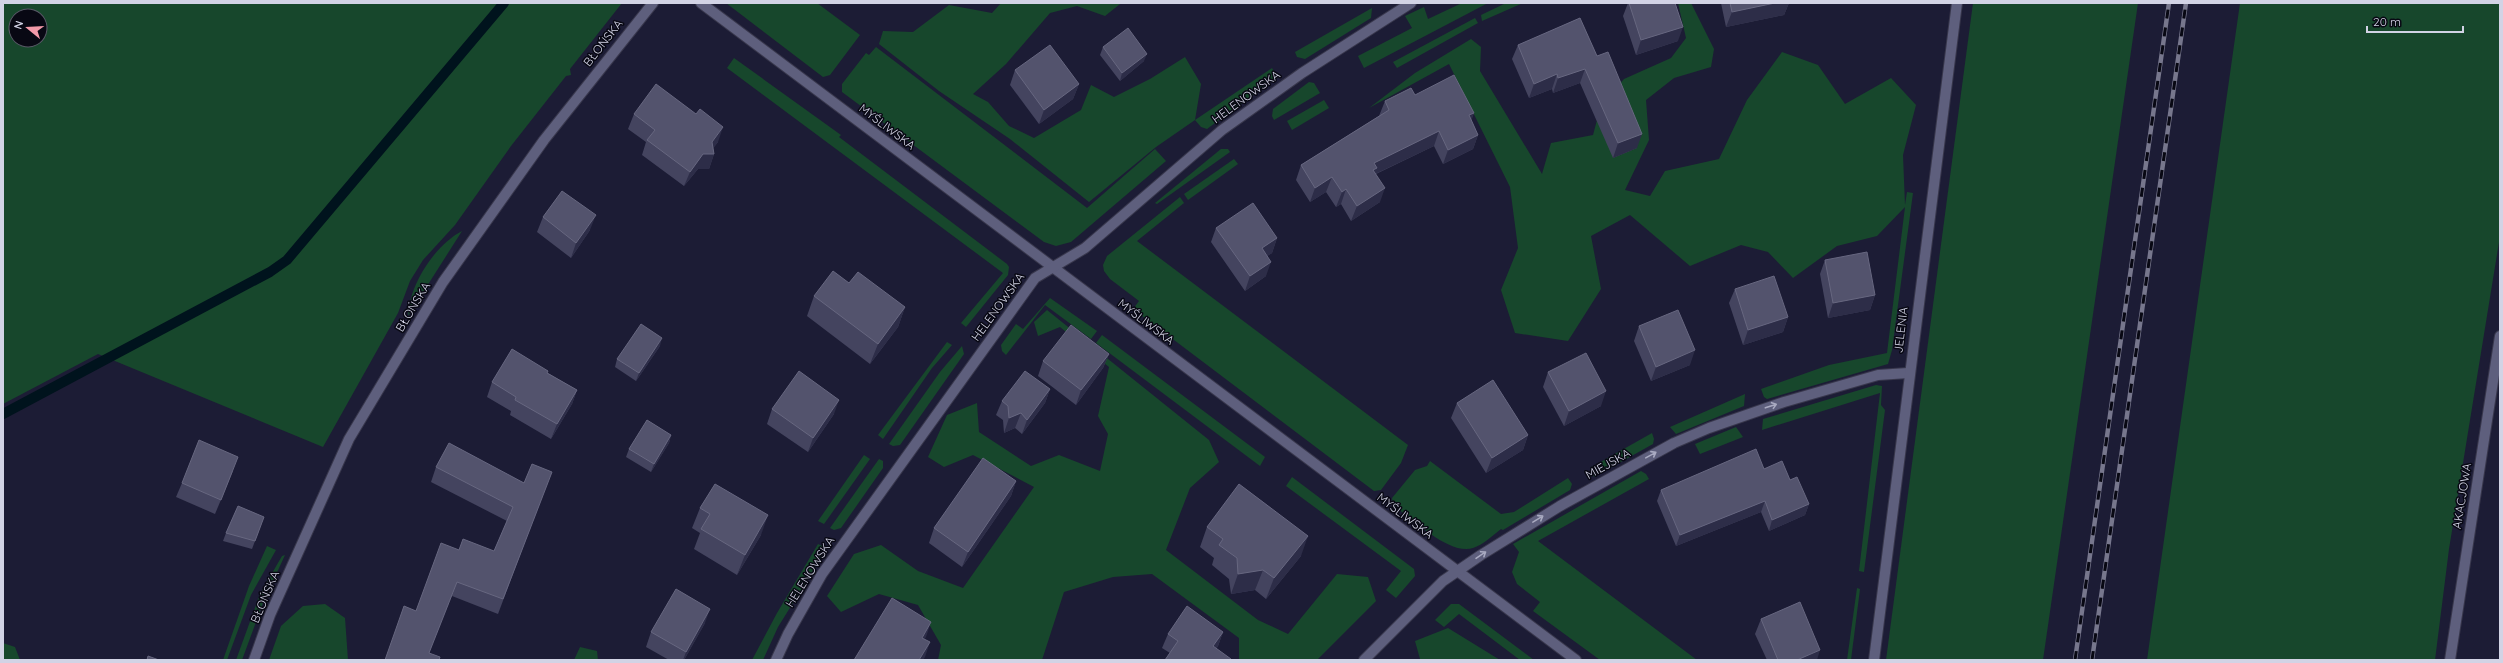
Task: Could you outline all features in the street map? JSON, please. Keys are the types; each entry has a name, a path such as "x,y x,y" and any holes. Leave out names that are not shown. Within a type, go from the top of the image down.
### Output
{"street":[{"name":"BŁOŃSKA","path":"254,660 270,615 349,439 443,282 544,140 653,3"},
{"name":"MYŚLIWSKA","path":"701,3 1576,660"},
{"name":"HELENOWSKA","path":"776,660 788,634 822,574 1033,280 1085,248 1222,130 1302,73 1411,3"},
{"name":"JELENIA","path":"1874,660 1908,373 1957,3"},
{"name":"AKACJOWA","path":"2450,660 2500,336"},
{"name":"MIEJSKA","path":"1364,660 1424,599 1457,571 1560,506 1674,443 1709,428 1784,402 1878,375 1908,373"}],"green space":[{"path":"3,3 622,3 570,69 571,75 566,76 511,146 455,225 423,260 410,281 398,313 323,447 98,354 3,404"},
{"path":"726,3 817,3 860,35 830,75 823,77"},
{"path":"1001,3 1120,4 1105,16 1077,6 1050,13 1006,64 973,94 988,102 1009,126 1034,138 1081,110 1091,85 1114,97 1150,79 1185,57 1201,84 1195,120 1156,147 1089,202 1010,139 939,91 879,44 883,31 913,32 949,5 992,13"},
{"path":"1462,3 1488,3 1364,68 1358,56 1412,28 1405,16 1424,7 1428,19"},
{"path":"1506,3 1523,3 1482,21 1481,15"},
{"path":"1678,3 1691,3 1714,49 1711,67 1674,78 1646,100 1649,140 1625,190 1650,196 1665,171 1719,159 1747,100 1782,52 1818,65 1845,104 1891,78 1916,105 1903,155 1905,205 1907,192 1913,193 1892,350 1888,364 1767,399 1764,397 1761,389 1829,365 1887,353 1905,207 1877,236 1837,246 1793,278 1768,252 1741,245 1690,266 1630,215 1591,236 1601,289 1568,341 1515,333 1501,290 1518,248 1510,187 1449,64 1369,108 1415,73 1471,39 1481,47 1480,71 1542,174 1551,143 1593,135 1601,105 1624,79 1671,58 1686,38"},
{"path":"1973,3 2138,3 2043,660 1886,660"},
{"path":"2240,3 2500,3 2500,236 2449,549 2435,660 2147,660"},
{"path":"1372,8 1371,18 1305,59 1297,57 1295,52"},
{"path":"1475,18 1478,23 1397,68 1393,62"},
{"path":"876,47 1087,208 1155,149 1166,161 1071,242 1056,246 1044,242 842,92 842,84 866,53 869,55"},
{"path":"734,58 841,135 839,137 1007,264 1009,267 1008,275 966,327 961,323 1003,273 727,68"},
{"path":"1272,68 1277,77 1207,129 1201,127 1195,120"},
{"path":"1309,82 1314,83 1320,93 1274,120 1272,116 1273,109"},
{"path":"1324,100 1329,108 1292,130 1287,121"},
{"path":"1221,149 1228,149 1230,152 1157,204 1155,203"},
{"path":"1234,159 1238,164 1188,200 1184,194"},
{"path":"1180,197 1184,203 1137,241 1408,445 1401,463 1381,490 1374,491 1133,309 1139,301 1110,279 1104,271 1103,265 1107,256"},
{"path":"462,231 408,316 413,292 425,267 442,246"},
{"path":"1050,298 1097,331 1091,339 1045,305 1006,355 1002,351 1001,345 1016,324 1023,329"},
{"path":"1047,310 1209,440 1219,462 1190,488 1166,550 1258,620 1288,634 1337,574 1368,577 1376,601 1317,660 1239,660 1239,638 1152,574 1113,577 1064,592 1042,660 938,660 941,645 918,605 879,594 841,612 827,596 854,554 881,545 918,571 963,588 1034,487 973,455 944,467 928,457 947,415 977,403 979,432 1031,466 1059,455 1100,471 1108,434 1098,416 1109,367 1060,327 1038,336 1034,322"},
{"path":"1102,335 1265,457 1260,466 1096,343"},
{"path":"947,342 952,345 932,368 883,439 878,435"},
{"path":"962,346 964,354 900,445 893,446 889,444 940,372"},
{"path":"1876,385 1882,386 1881,405 1885,410 1864,572 1859,571 1880,393 1762,430 1763,419"},
{"path":"1745,394 1744,406 1676,434 1670,427"},
{"path":"1736,427 1743,437 1700,454 1695,444"},
{"path":"1652,433 1654,439 1653,444 1594,477 1590,468"},
{"path":"864,455 870,459 824,524 818,521"},
{"path":"879,459 883,461 883,468 841,528 834,530 830,528"},
{"path":"1430,461 1501,514 1514,512 1568,478 1572,484 1570,490 1503,530 1501,529 1480,545 1473,548 1464,549 1442,541 1393,505 1392,498 1415,470 1427,466"},
{"path":"1641,471 1646,474 1649,479 1538,541 1697,660 1600,660 1533,611 1540,602 1517,584 1512,572 1519,552 1513,544"},
{"path":"1292,477 1414,569 1415,576 1396,598 1386,590 1401,571 1286,486"},
{"path":"818,544 822,546 824,553 778,627 763,660 752,660 777,613"},
{"path":"267,546 276,550 251,595 227,660 223,660 249,586"},
{"path":"285,555 263,603 242,660 236,660 260,594 282,556"},
{"path":"1857,588 1860,589 1851,660 1847,660"},
{"path":"325,604 345,618 348,660 269,660 281,626 303,606"},
{"path":"1451,604 1459,604 1534,660 1520,660 1459,614 1444,627 1435,620"},
{"path":"1448,628 1500,660 1420,659 1415,641"},
{"path":"3,643 15,647 20,660 3,660"},
{"path":"580,647 597,651 598,660 574,660"}],"building":[{"path":"1629,3 1675,3 1683,27 1641,40"},
{"path":"1730,3 1775,3 1732,12"},
{"path":"1580,18 1597,56 1608,52 1642,134 1618,143 1585,69 1558,78 1557,74 1534,84 1518,45"},
{"path":"1128,28 1147,54 1122,73 1103,47"},
{"path":"1050,45 1079,84 1044,110 1015,70"},
{"path":"1454,75 1474,113 1469,115 1478,135 1448,150 1439,131 1374,163 1377,168 1373,170 1385,188 1357,206 1346,189 1342,192 1332,177 1315,188 1301,165 1389,110 1385,101 1411,88 1415,95"},
{"path":"656,84 696,114 700,109 723,127 712,142 714,154 703,154 690,172 647,140 655,130 634,114"},
{"path":"562,191 596,215 576,243 543,217"},
{"path":"1253,203 1277,238 1262,248 1271,262 1250,276 1216,228"},
{"path":"1867,252 1875,295 1833,303 1825,260"},
{"path":"833,271 849,283 858,272 905,307 878,344 814,296"},
{"path":"1774,276 1788,317 1748,330 1735,289"},
{"path":"1678,310 1695,350 1656,367 1639,326"},
{"path":"641,324 662,338 639,373 617,359"},
{"path":"1071,325 1109,354 1081,390 1043,361"},
{"path":"512,349 548,371 547,373 577,390 557,424 515,400 516,397 492,382"},
{"path":"1586,353 1606,391 1569,411 1548,372"},
{"path":"799,371 839,400 813,438 772,409"},
{"path":"1025,371 1050,389 1027,420 1021,413 1009,418 1008,406 1002,401"},
{"path":"1493,380 1528,435 1492,458 1457,403"},
{"path":"647,420 671,435 654,464 629,449"},
{"path":"199,440 238,457 221,500 182,483"},
{"path":"449,443 524,483 532,464 552,472 503,599 457,582 429,653 440,657 439,660 385,660 404,606 416,611 441,543 459,550 463,539 494,551 513,507 436,467"},
{"path":"1756,449 1764,469 1782,461 1790,480 1797,477 1809,504 1772,520 1765,501 1680,535 1661,490"},
{"path":"983,458 1016,481 968,552 934,528"},
{"path":"715,484 768,515 745,555 701,529 710,514 700,508"},
{"path":"1239,484 1308,536 1274,578 1263,570 1238,574 1237,558 1219,545 1223,539 1207,527"},
{"path":"238,506 264,517 255,541 226,533"},
{"path":"676,589 710,609 686,652 651,632"},
{"path":"892,598 931,622 922,638 930,642 919,660 854,660"},
{"path":"1800,602 1820,650 1797,660 1778,660 1761,619"},
{"path":"1187,606 1223,632 1213,646 1231,659 1230,660 1165,660 1178,641 1168,634"},
{"path":"148,656 159,660 147,660"}],"waterway":[{"path":"3,414 270,272 287,260 504,3"}],"railway":[{"path":"2075,660 2169,3"},
{"path":"2092,660 2186,3"}]}
